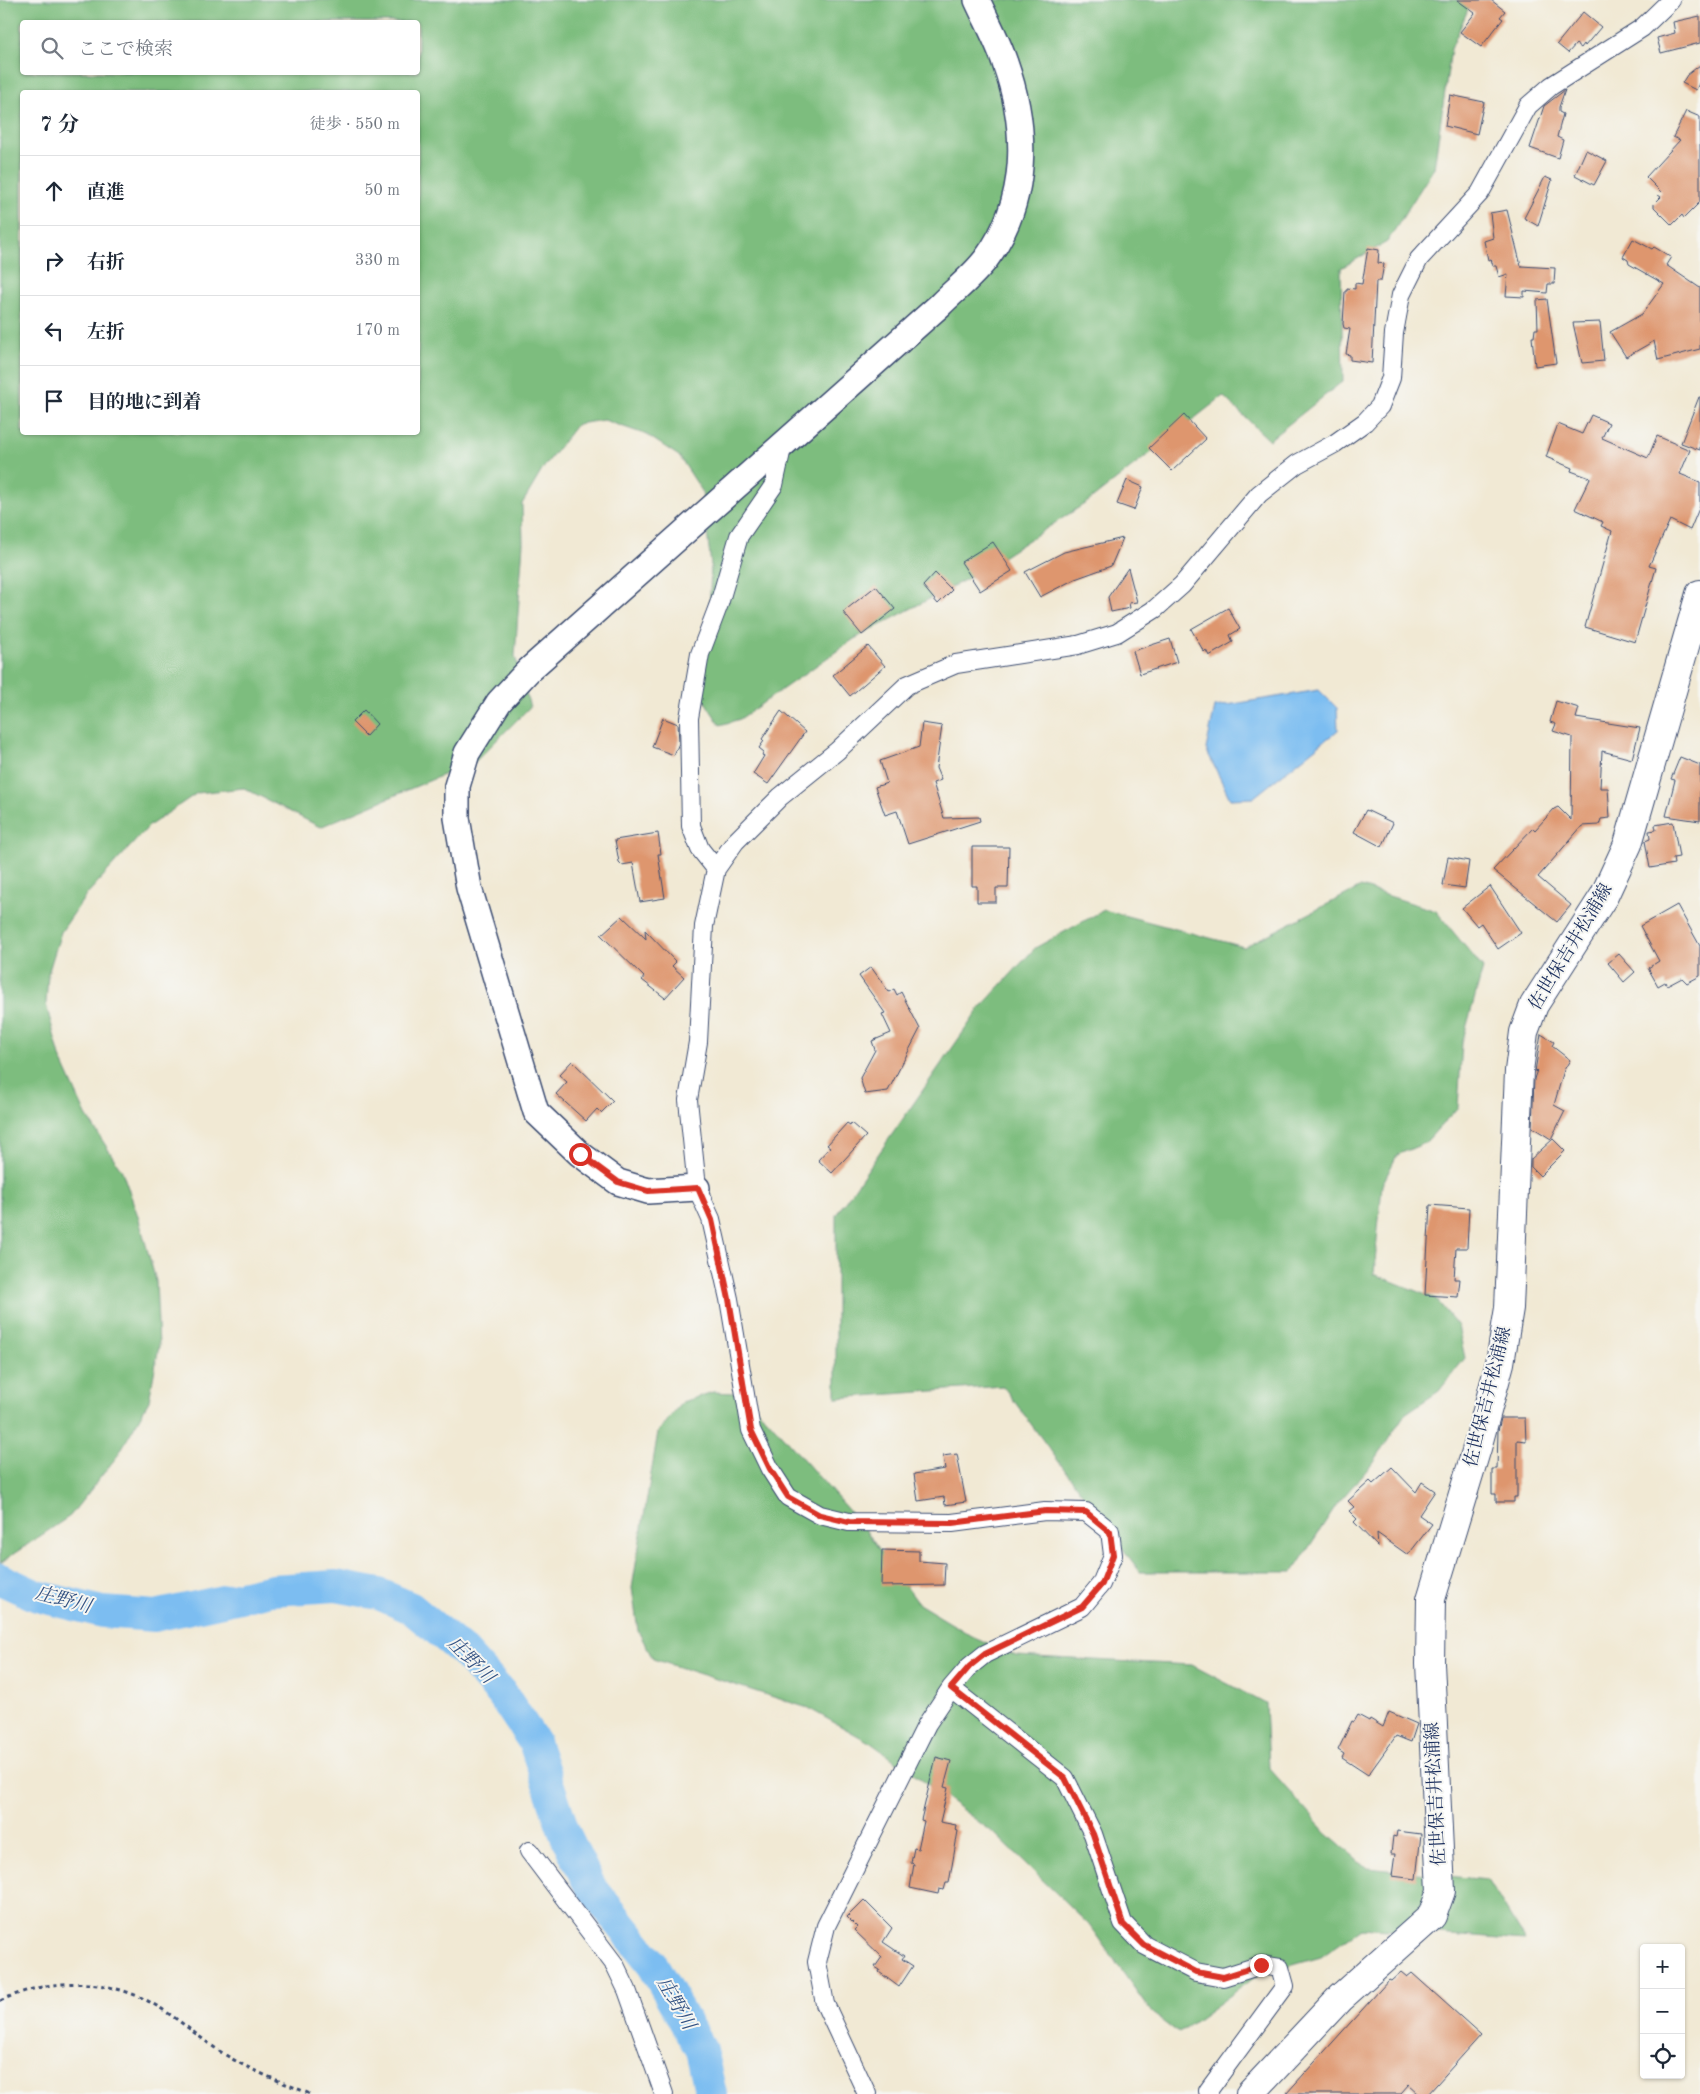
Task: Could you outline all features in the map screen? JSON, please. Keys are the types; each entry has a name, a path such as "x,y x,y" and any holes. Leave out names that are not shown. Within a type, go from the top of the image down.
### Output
{"main road":[{"name":"佐世保吉井松浦線","path":"1250,2094 1340,1998 1432,1916 1440,1891 1430,1663 1431,1599 1477,1448 1500,1363 1508,1308 1518,1071 1524,1032 1534,1005 1604,896 1628,844 1700,594"}],"street":[{"path":"698,1188 648,1191 618,1182 580,1154 536,1112 469,888 457,818 457,786 467,753 477,735 498,702 529,670 783,442 947,299 986,259 1013,211 1022,160 1020,116 1005,62 976,0"},
{"path":"867,2094 825,2004 817,1962 826,1926 927,1724 951,1688 970,1666 985,1654 1082,1607 1102,1584 1113,1555 1110,1532 1086,1512 1054,1511 952,1523 849,1522 820,1515 788,1497 770,1469 751,1430 729,1299 712,1220 698,1188 688,1100 698,1042 704,926 716,869 735,842 780,797 837,751 907,685 956,664 1078,645 1117,633 1155,609 1182,585 1259,494 1297,464 1334,444 1365,422 1380,406 1392,378 1394,333 1402,294 1419,259 1480,192 1528,106 1551,86 1642,28 1670,0"},
{"path":"716,869 700,849 691,826 689,718 700,654 719,604 739,536 774,485 783,442"},
{"path":"951,1688 1065,1778 1093,1834 1123,1924 1144,1945 1196,1972 1223,1977 1261,1965 1280,1968 1286,1986 1208,2091 1209,2094"},
{"path":"529,1851 615,1965 627,1990 664,2094"}],"path":[{"path":"0,2001 54,1984 83,1983 110,1986 145,1999 236,2061 310,2094"}],"green space":[{"path":"0,0 1472,0 1451,49 1434,168 1387,242 1341,268 1343,381 1269,440 1223,396 1089,501 976,574 854,639 740,719 720,725 702,697 709,623 711,565 702,491 679,456 647,435 604,420 577,424 544,467 522,504 523,543 515,656 530,707 476,761 320,827 244,788 197,793 149,826 87,894 61,932 48,974 46,1004 60,1057 86,1115 122,1171 138,1216 156,1281 159,1346 149,1401 118,1455 70,1516 0,1563"},
{"path":"1361,887 1436,911 1483,968 1462,1043 1458,1107 1425,1143 1397,1155 1382,1185 1374,1274 1436,1299 1458,1326 1465,1358 1439,1391 1405,1414 1373,1463 1337,1504 1293,1572 1140,1572 1003,1386 836,1398 836,1215 980,1008 1035,948 1104,910 1244,947"},
{"path":"713,1392 736,1393 766,1417 864,1528 919,1604 972,1636 1016,1656 1192,1665 1266,1704 1269,1768 1326,1832 1367,1868 1488,1880 1525,1941 1362,1928 1321,1957 1258,1975 1179,2033 1152,2013 1089,1925 994,1833 871,1743 808,1708 653,1659 638,1631 632,1588 658,1432 682,1402"}],"water":[{"path":"1319,690 1337,708 1338,730 1253,798 1230,799 1206,749 1215,707"}],"building":[{"path":"1457,0 1491,0 1505,11 1500,17 1503,19 1481,47 1460,32 1475,13"},
{"path":"1583,12 1601,27 1585,46 1584,44 1581,48 1576,44 1568,53 1557,44"},
{"path":"1700,16 1700,43 1661,53 1657,38 1675,33 1673,22"},
{"path":"1700,65 1700,81 1696,90 1682,83 1687,75"},
{"path":"1565,90 1559,107 1559,112 1563,114 1557,137 1563,140 1558,158 1530,148 1544,106"},
{"path":"1450,95 1484,102 1477,134 1445,126"},
{"path":"1686,111 1700,117 1700,202 1684,218 1682,215 1672,225 1654,207 1654,204 1661,197 1658,195 1661,192 1646,177 1680,140 1673,137"},
{"path":"1586,150 1607,161 1594,185 1575,175"},
{"path":"1545,177 1552,180 1538,226 1524,218"},
{"path":"1507,210 1521,266 1555,268 1554,284 1548,284 1547,293 1524,291 1524,297 1506,296 1508,274 1499,277 1496,266 1493,266 1491,259 1488,260 1484,241 1493,238 1490,213"},
{"path":"1633,239 1652,249 1654,247 1671,257 1666,265 1700,288 1700,349 1658,360 1654,341 1626,357 1610,332 1642,314 1664,284 1629,264 1628,260 1623,257"},
{"path":"1368,248 1379,250 1378,263 1384,264 1381,281 1376,281 1372,363 1350,360 1350,355 1346,354 1350,329 1344,328 1343,324 1345,291 1347,291 1347,288 1355,289 1355,283 1362,284"},
{"path":"1547,299 1556,363 1535,366 1532,337 1534,337 1535,329 1538,329 1537,300"},
{"path":"1600,322 1604,361 1582,363 1573,323"},
{"path":"1700,397 1700,450 1681,443"},
{"path":"1184,415 1206,439 1172,471 1149,448"},
{"path":"1591,415 1609,423 1602,438 1648,458 1657,436 1690,450 1680,474 1700,482 1700,506 1690,530 1670,520 1649,566 1656,568 1635,642 1585,627 1612,531 1601,526 1603,522 1575,509 1590,478 1571,471 1572,468 1546,457 1558,424 1582,434"},
{"path":"1127,480 1143,487 1134,510 1117,504"},
{"path":"1123,538 1111,566 1075,579 1040,597 1025,572 1064,552"},
{"path":"993,542 1012,571 980,591 961,562"},
{"path":"1128,568 1137,602 1129,603 1130,608 1111,612 1108,597"},
{"path":"935,573 952,590 938,604 923,586"},
{"path":"876,586 895,609 862,635 843,612"},
{"path":"1228,608 1240,629 1230,635 1233,642 1209,656 1206,650 1204,652 1191,629"},
{"path":"1170,639 1177,662 1140,674 1133,651"},
{"path":"868,646 885,666 850,696 833,675"},
{"path":"1556,701 1579,708 1576,718 1640,728 1632,759 1602,751 1600,788 1608,788 1610,818 1601,819 1599,825 1582,826 1538,877 1571,905 1557,922 1493,870 1554,809 1558,807 1571,820 1572,737 1553,731 1556,724 1550,722"},
{"path":"364,710 377,724 366,736 352,722"},
{"path":"781,711 805,732 768,784 753,774 764,756 762,755 764,752 759,748 764,741 762,739"},
{"path":"663,718 678,724 679,743 674,755 652,747"},
{"path":"922,723 942,726 936,768 941,780 933,783 944,818 979,817 980,821 908,844 897,811 885,815 875,787 887,783 880,761 919,747"},
{"path":"1680,757 1700,765 1700,821 1666,816 1675,780 1671,779"},
{"path":"1366,810 1393,823 1382,847 1354,832"},
{"path":"1673,822 1679,857 1673,858 1674,864 1650,868 1645,841 1650,839 1649,831 1656,830 1655,825"},
{"path":"658,833 661,854 658,854 665,898 640,902 633,863 622,865 619,862 615,840"},
{"path":"972,847 1009,847 1008,888 996,888 996,902 977,902 977,886 972,886"},
{"path":"1448,857 1469,861 1465,888 1443,885"},
{"path":"1490,886 1521,933 1498,949 1481,923 1477,926 1462,908"},
{"path":"1677,905 1700,946 1700,976 1687,983 1682,978 1667,986 1665,982 1658,986 1648,968 1659,961 1640,926"},
{"path":"622,916 646,939 645,930 676,962 672,966 684,977 665,998 642,980 644,977 601,935"},
{"path":"1619,954 1635,972 1624,982 1608,963"},
{"path":"871,967 889,992 894,989 897,995 901,992 920,1029 888,1091 865,1094 860,1078 875,1050 872,1041 891,1033 882,1014 885,1013 859,976"},
{"path":"1541,1034 1554,1042 1552,1046 1570,1060 1564,1070 1554,1105 1565,1111 1551,1139 1532,1127 1534,1079 1537,1070 1535,1072"},
{"path":"572,1061 613,1101 601,1113 597,1109 586,1121 556,1094 567,1082 559,1075"},
{"path":"847,1123 850,1125 851,1123 866,1136 832,1173 818,1160 830,1147 827,1145"},
{"path":"1553,1139 1565,1151 1540,1176 1531,1167 1531,1159"},
{"path":"1430,1205 1469,1208 1467,1248 1456,1248 1454,1279 1460,1279 1458,1297 1425,1295"},
{"path":"1501,1418 1525,1418 1526,1441 1517,1440 1517,1497 1514,1497 1514,1502 1496,1502 1496,1494 1492,1494 1492,1469 1497,1469 1498,1431"},
{"path":"957,1454 966,1502 945,1505 944,1497 918,1501 914,1474 945,1469 943,1456"},
{"path":"1392,1467 1416,1492 1422,1482 1435,1491 1419,1515 1432,1524 1408,1555 1377,1533 1378,1547 1354,1522 1357,1519 1349,1511 1354,1507 1348,1501 1370,1481 1373,1484"},
{"path":"882,1550 919,1551 919,1561 945,1563 944,1585 881,1586"},
{"path":"1389,1712 1417,1724 1411,1742 1396,1736 1368,1775 1342,1758 1344,1754 1338,1750 1352,1721 1354,1722 1358,1715 1369,1721 1370,1719 1383,1727"},
{"path":"936,1757 951,1761 944,1787 948,1788 940,1822 956,1825 955,1830 958,1831 949,1883 946,1883 944,1890 939,1889 938,1894 910,1888 914,1864 911,1863 914,1848 918,1849 924,1821 921,1820"},
{"path":"1397,1831 1421,1834 1416,1879 1392,1876 1395,1854 1391,1854 1393,1836 1396,1837"},
{"path":"864,1900 892,1928 883,1942 904,1956 902,1959 913,1966 899,1987 875,1967 882,1957 854,1930 857,1927 847,1917"},
{"path":"1401,1972 1407,1977 1412,1973 1481,2035 1428,2094 1419,2094 1409,2085 1401,2094 1286,2094 1389,1980 1391,1981"}],"waterway":[{"name":"庄野川","path":"0,1579 37,1596 103,1612 155,1616 272,1590 336,1586 379,1594 411,1608 464,1652 502,1694 534,1742 565,1834 590,1886 651,1962 701,2050 711,2094"}],"route":[{"path":"580,1154 618,1182 648,1191 698,1188 712,1220 729,1299 751,1430 770,1469 788,1497 820,1515 849,1522 952,1523 1046,1511 1086,1512 1110,1532 1113,1555 1102,1584 1082,1607 985,1654 970,1666 951,1688 1065,1778 1093,1834 1123,1924 1144,1945 1196,1972 1223,1977 1261,1965"}]}
